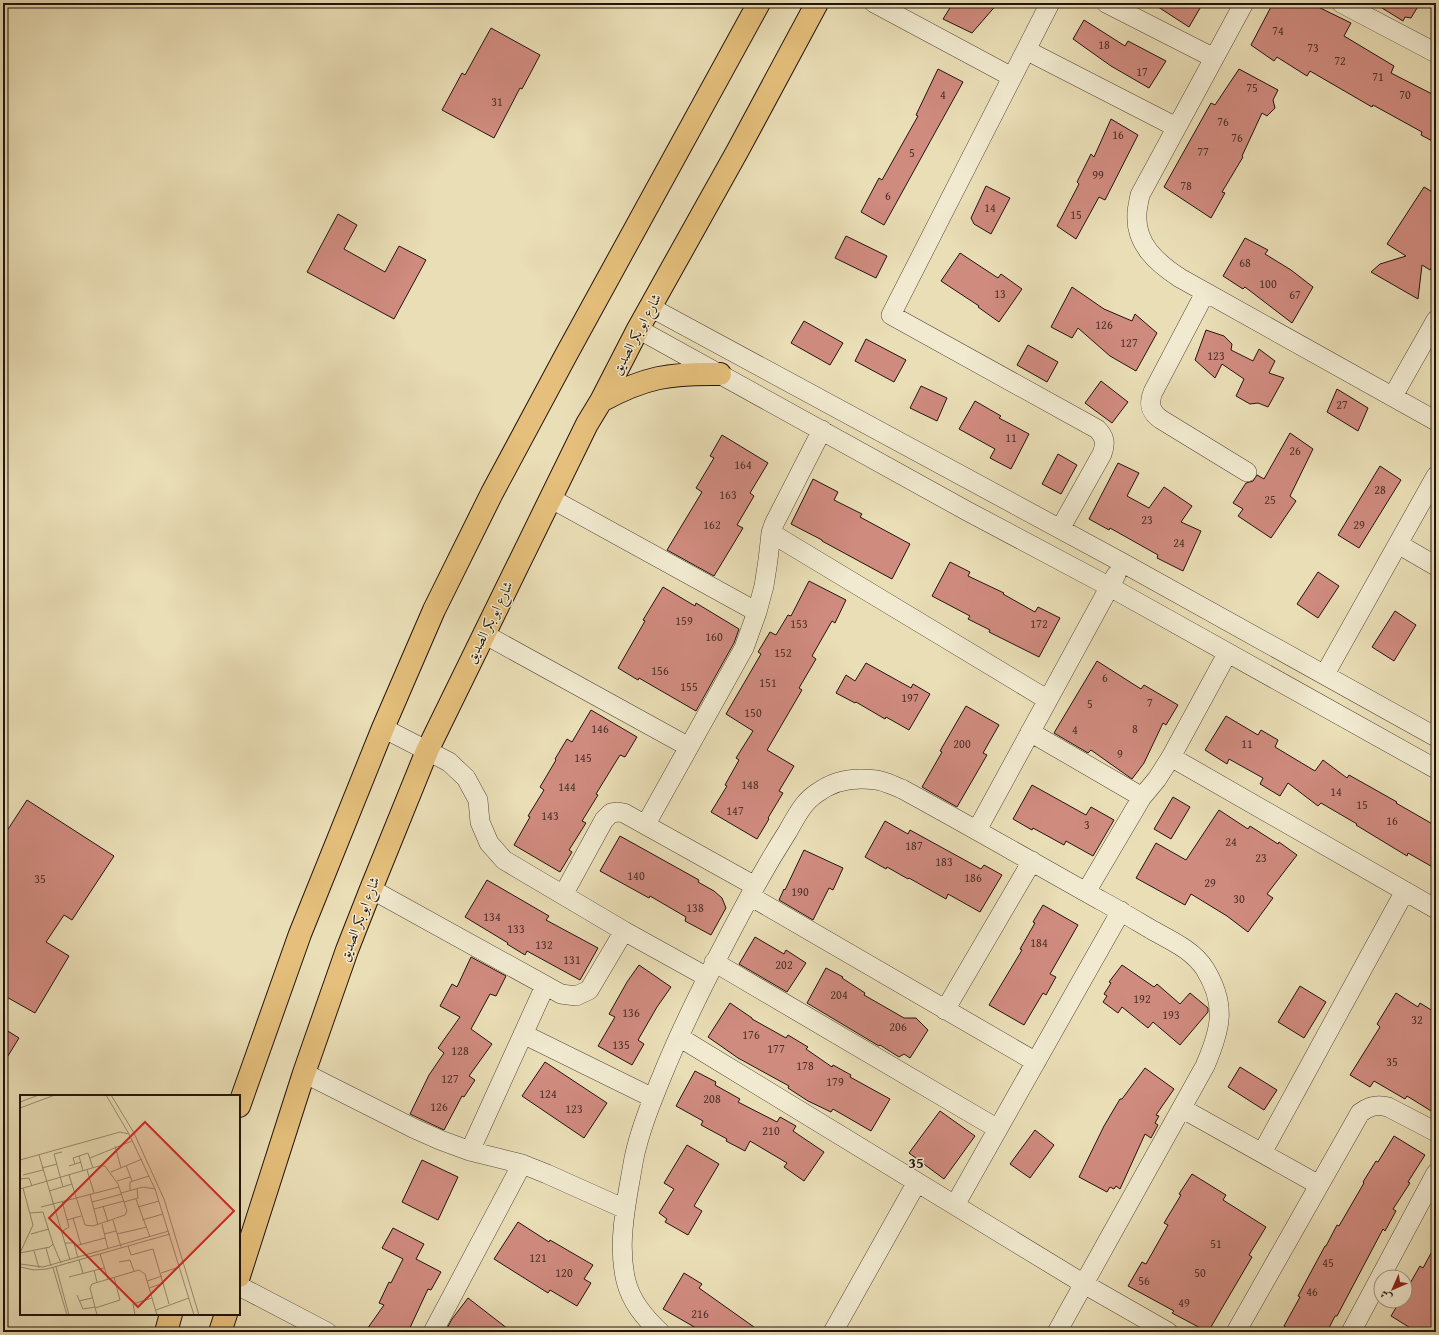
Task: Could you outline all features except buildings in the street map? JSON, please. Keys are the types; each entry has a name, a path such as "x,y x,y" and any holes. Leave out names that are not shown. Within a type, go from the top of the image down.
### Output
{"main road":[{"path":"240,1103 300,934 383,728 434,610 492,493 759,3"},
{"name":"شارع ابو بكر الصديق","path":"240,1273 304,1073 347,950 427,751 587,424 601,401 638,329 738,150 817,3"},
{"path":"601,401 623,389 652,379 670,375 695,373 720,374"},
{"path":"166,1332 171,1315"},
{"path":"220,1332 226,1315"}],"street":[{"path":"874,3 1012,77"},
{"path":"1050,3 891,315 1096,429 1103,436 1105,445 1102,454 1060,529"},
{"path":"1106,3 1214,58"},
{"path":"1244,3 1140,195 1136,214 1139,234 1148,252 1162,266 1205,293 1313,351 1436,421"},
{"path":"1341,3 1436,53"},
{"path":"1026,50 1176,127"},
{"path":"1205,293 1153,392 1150,400 1151,408 1155,416 1247,472"},
{"path":"650,307 1123,563 1436,737"},
{"path":"1393,396 1436,320"},
{"path":"673,349 685,326"},
{"path":"638,329 967,511 1110,587 1436,770"},
{"path":"646,824 744,648 757,612 764,586 771,533 774,524 822,430"},
{"path":"1325,674 1436,476"},
{"path":"550,498 757,612"},
{"path":"771,533 1048,700"},
{"path":"1398,544 1436,566"},
{"path":"977,830 1123,563"},
{"path":"484,634 689,747"},
{"path":"1086,892 1142,797 1171,756 1227,654"},
{"path":"383,728 449,762 466,778 478,800 480,822 489,843 504,860 624,931 711,970 998,1129"},
{"path":"1030,732 1142,797"},
{"path":"1171,756 1436,910"},
{"path":"660,1332 645,1318 634,1301 626,1283 622,1242 625,1209 634,1157 653,1098 678,1037 711,970 753,891 803,805 816,793 832,784 851,779 877,780 902,788 1032,861 1189,952 1204,967 1214,986 1219,1005 1219,1025 1214,1046 1205,1066 1183,1109 1057,1332"},
{"path":"562,895 604,820 611,813 624,813 646,824 945,1010 1036,1062"},
{"path":"945,1010 1032,861"},
{"path":"371,889 561,994 576,996 589,990 624,931"},
{"path":"1262,1153 1405,891"},
{"path":"955,1205 1121,912"},
{"path":"470,1151 545,986"},
{"path":"523,1034 653,1098"},
{"path":"678,1037 1084,1284 1168,1332"},
{"path":"304,1073 440,1140 470,1151 522,1164 625,1209"},
{"path":"1236,1332 1360,1113 1366,1108 1373,1106 1380,1105 1388,1107 1436,1132"},
{"path":"1183,1109 1319,1185"},
{"path":"433,1332 522,1164"},
{"path":"1351,1332 1436,1175"},
{"path":"833,1332 917,1182"},
{"path":"240,1287 327,1332"}],"district":[{"name":"35","path":"916,1163"}]}
